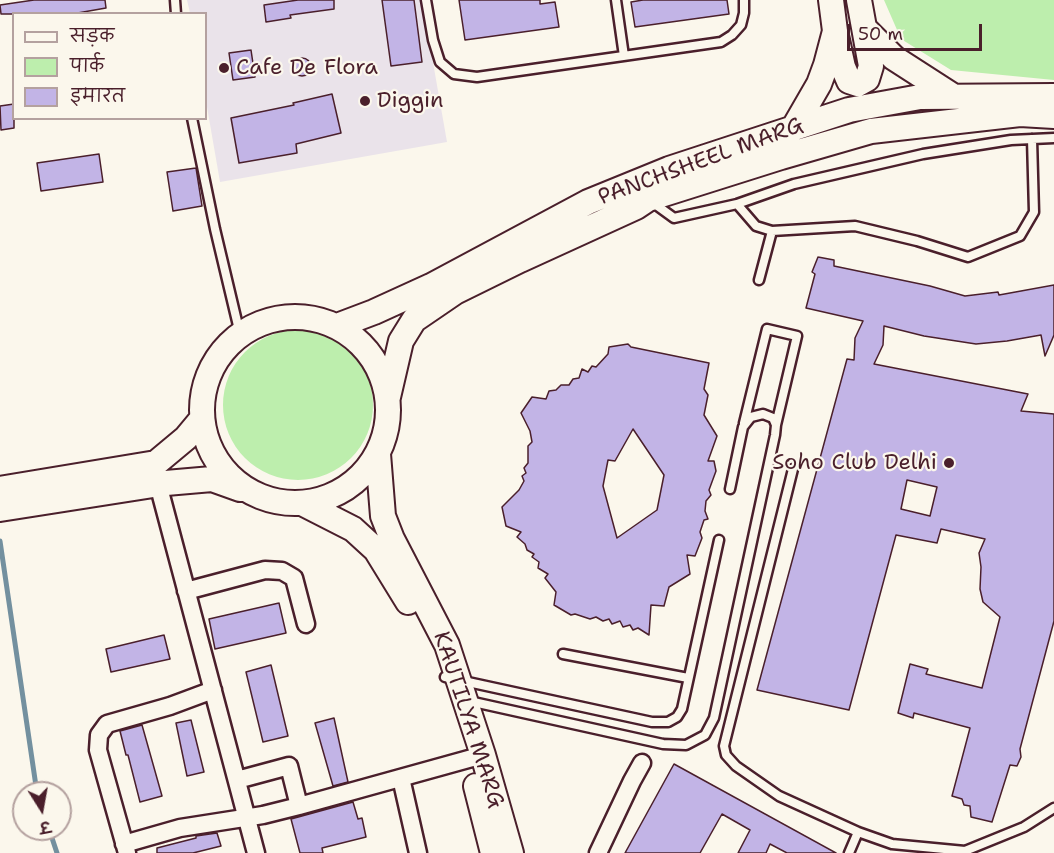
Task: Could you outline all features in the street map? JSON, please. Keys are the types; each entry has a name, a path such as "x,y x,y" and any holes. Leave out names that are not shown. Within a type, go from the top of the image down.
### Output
{"main road":[{"path":"831,0 843,68 849,81 858,84 867,79 871,66 859,0"},
{"path":"865,29 894,58 953,96"},
{"path":"793,129 819,84 835,31"},
{"name":"PANCHSHEEL MARG","path":"337,326 430,286 588,202 669,169 849,110 920,97 1054,96"},
{"name":"PANCHSHEEL MARG","path":"388,397 401,341 414,320 455,292 636,207 648,199 871,131 1020,114 1054,116"},
{"path":"0,509 158,484 212,479 254,494 277,502 302,503 332,496 359,478 378,454 387,426 388,397 382,375 371,355 356,338 337,326 313,318 287,316 262,322 240,334 217,357 203,387 201,420 210,450 228,476 254,494"},
{"path":"0,489 156,463 186,438 201,420"},
{"name":"KAUTILYA MARG","path":"378,454 383,516 392,539 447,645 455,689 511,853"},
{"name":"KAUTILYA MARG","path":"302,503 353,529 376,550 415,614 455,689"},
{"name":"KAUTILYA MARG","path":"477,757 493,853"}],"street":[{"path":"158,484 256,853"},
{"path":"186,591 265,570 282,571 294,578 306,624"},
{"path":"213,690 170,706 107,724 99,735 98,750 126,849 180,828 299,806 477,757"},
{"path":"598,853 642,763"},
{"path":"237,780 289,766 299,806"},
{"path":"401,778 418,853"}],"lane":[{"path":"426,0 433,40 440,62 454,74 477,76 721,42 741,25 744,0"},
{"path":"616,0 624,56"},
{"path":"192,120 240,334"},
{"path":"648,199 674,218 737,204 794,184 923,154 1011,140 1054,138"},
{"path":"737,204 756,226 772,231 855,226 917,241 968,257 1020,236 1034,212 1032,139"},
{"path":"759,280 772,231"},
{"path":"455,689 663,744 686,745 705,735 714,718 797,336 767,329 730,489"},
{"path":"744,427 751,417 763,414 772,418 776,425"},
{"path":"793,469 723,746 726,755 736,766 779,796 858,832 892,844 965,851 1024,827 1054,808"},
{"path":"455,689 652,722 668,722 677,717 682,709 719,540"},
{"path":"563,654 688,678"},
{"path":"849,853 858,832"}],"shaded area":[{"path":"187,0 422,0 447,142 220,182 207,107 207,12 190,12"}],"green space":[{"path":"884,0 1054,0 1054,80 951,70 901,39"},
{"path":"298,330 327,336 351,352 367,376 373,405 367,434 351,458 327,474 298,480 269,474 245,458 229,434 223,405 229,376 245,352 269,336"}],"building":[{"path":"34,0 105,0 106,8 83,12 1,14 0,5"},
{"path":"298,0 334,0 334,9 290,15 291,18 266,22 264,5"},
{"path":"382,0 414,0 422,62 391,66"},
{"path":"459,0 540,0 540,4 555,2 559,27 465,40"},
{"path":"727,0 729,14 635,27 631,2"},
{"path":"251,50 255,77 233,80 229,53"},
{"path":"302,58 308,61 311,67 308,73 302,76 296,73 293,67 296,61"},
{"path":"332,94 341,133 296,144 297,153 239,163 231,118 294,105 293,103"},
{"path":"12,104 14,128 1,130 0,106"},
{"path":"99,154 103,182 41,191 37,163"},
{"path":"196,168 202,206 173,211 167,172"},
{"path":"818,257 834,260 834,266 930,286 965,296 998,292 999,295 1054,285 1054,335 1045,356 1041,335 976,344 924,336 884,326 883,345 874,364 1028,394 1021,411 1054,414 1054,621 1020,749 1021,757 1017,766 1010,765 992,822 971,817 970,806 964,805 962,799 952,796 970,728 914,713 913,718 898,713 910,664 928,669 926,674 982,688 1000,617 983,602 980,589 979,553 985,539 941,529 937,543 896,535 849,710 757,690 847,359 854,360 855,338 863,321 806,308 815,274 812,272","holes":["907,480 937,487 930,516 901,509"]},
{"path":"628,344 631,347 709,363 704,389 708,395 704,415 717,436 708,461 714,461 716,471 709,490 711,495 706,501 705,511 708,519 704,520 700,532 702,538 695,556 687,555 690,574 669,587 664,606 651,605 649,635 638,628 633,630 630,625 623,627 620,621 612,624 609,619 603,621 596,617 590,619 575,614 571,615 554,605 556,592 545,578 548,574 538,568 539,562 532,557 534,554 527,550 525,544 517,537 521,532 506,526 502,507 519,490 524,481 522,476 526,473 524,468 528,463 528,446 532,442 530,431 521,413 532,397 546,399 549,391 556,390 561,385 569,385 573,379 579,378 582,369 588,372 592,366 596,367 608,354 609,347","holes":["633,429 664,475 657,510 617,538 603,486 608,460 615,461"]},
{"path":"279,603 286,633 215,649 209,619"},
{"path":"164,635 170,659 111,672 106,649"},
{"path":"271,665 288,736 263,742 246,672"},
{"path":"334,718 348,782 333,786 315,723"},
{"path":"191,720 204,772 187,776 176,723"},
{"path":"142,725 162,796 140,802 120,731"},
{"path":"674,764 836,853 787,853 770,844 766,853 738,853 750,830 722,814 700,853 625,853"},
{"path":"353,802 358,819 362,818 366,837 322,848 323,853 300,853 291,819"},
{"path":"217,833 221,846 193,853 157,853 157,848 196,838 196,836"}],"waterway":[{"path":"0,541 35,781"},
{"path":"53,841 57,853"}],"place":[{"name":"Cafe De Flora","path":"224,68"},
{"name":"Diggin","path":"365,101"},
{"name":"Soho Club Delhi","path":"949,463"}]}
